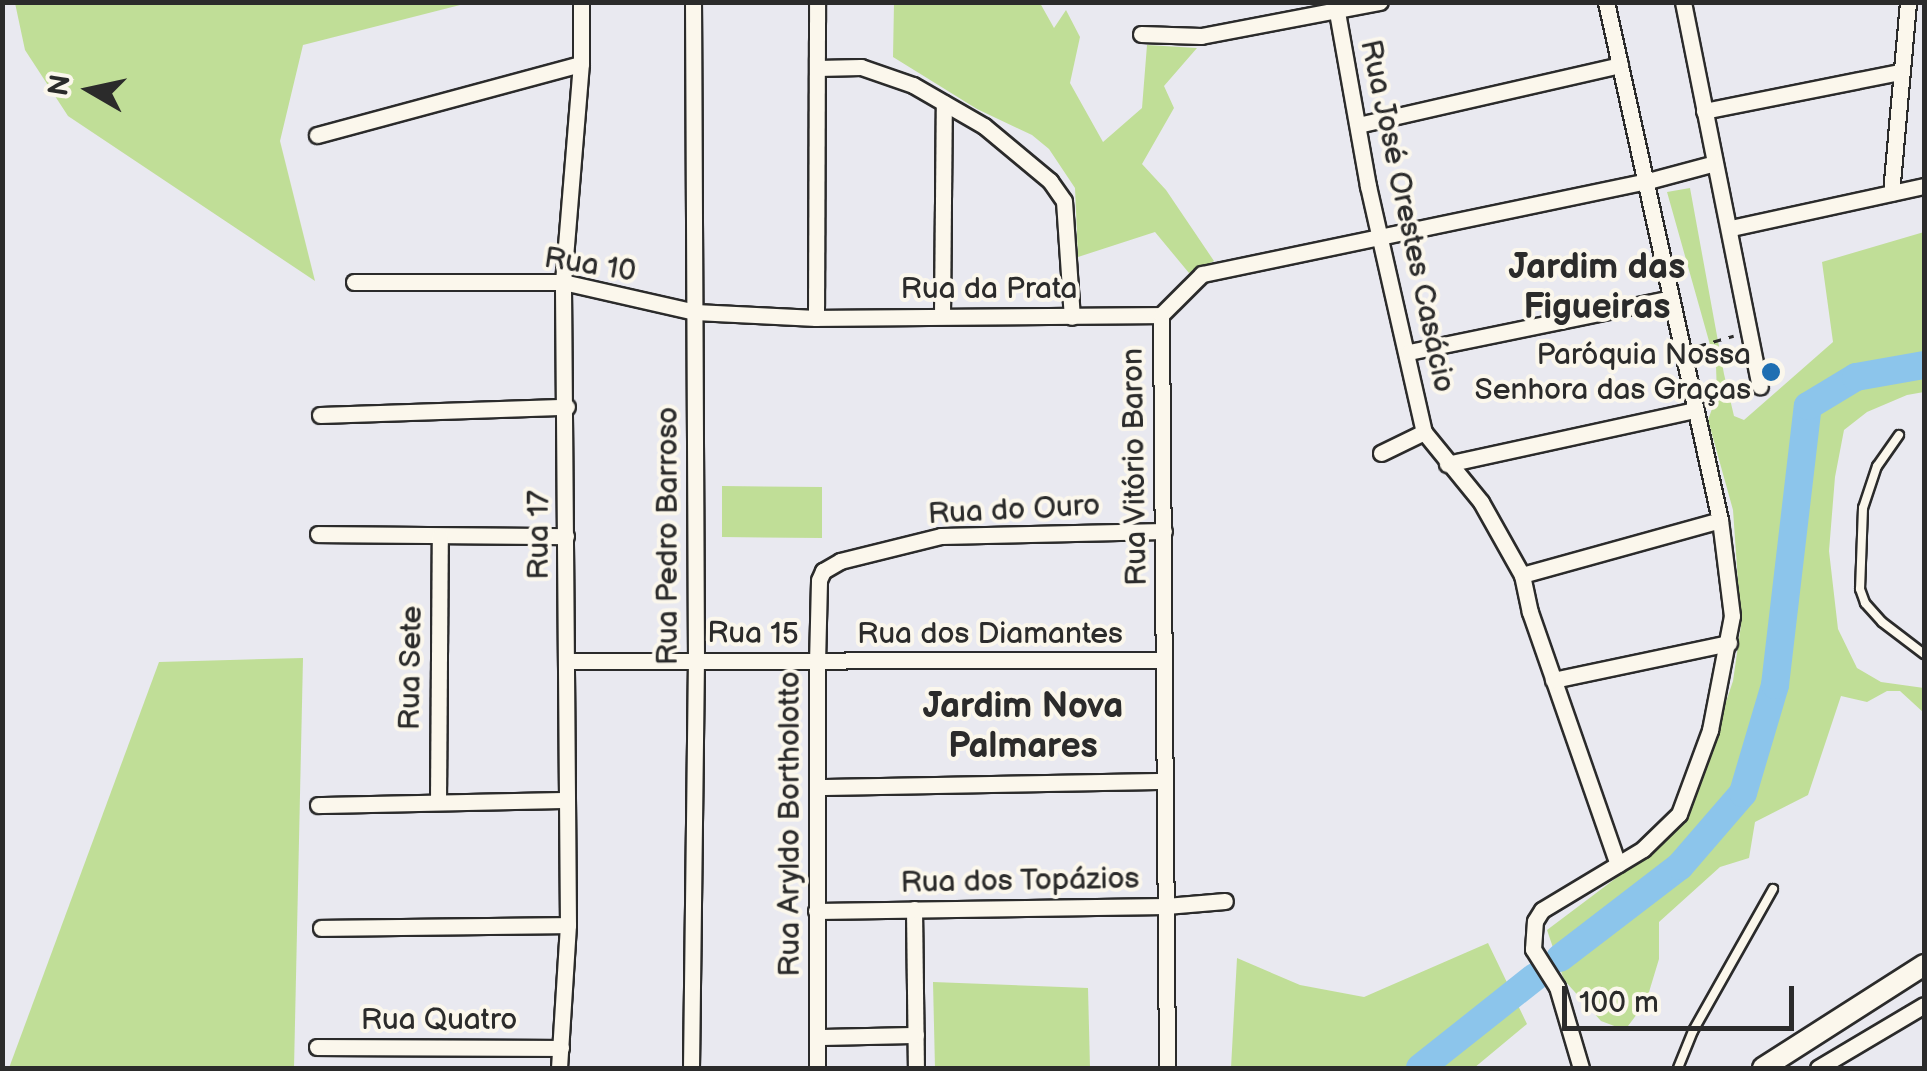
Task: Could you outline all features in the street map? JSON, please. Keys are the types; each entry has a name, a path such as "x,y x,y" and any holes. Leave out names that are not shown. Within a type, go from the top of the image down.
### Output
{"main road":[{"path":"1762,1068 1924,966"}],"street":[{"name":"Rua 17","path":"559,1068 568,925 567,407 563,282 581,64 581,2"},
{"name":"Rua Pedro Barroso","path":"691,1068 696,660 694,2"},
{"path":"816,318 817,2"},
{"path":"1141,34 1201,36 1380,2"},
{"path":"1581,1068 1557,987 1533,949 1532,932 1542,910 1618,864 1666,828 1688,799 1710,730 1732,616 1720,520 1668,299 1606,2"},
{"path":"1683,2 1760,386"},
{"path":"1890,192 1908,2"},
{"name":"Rua José Orestes Casácio","path":"1337,12 1380,237 1424,432 1481,502 1522,575 1553,680 1618,864"},
{"path":"317,135 581,64"},
{"path":"1358,125 1620,64"},
{"path":"817,68 861,67 879,72 944,104 1009,146 1050,181 1064,200 1072,317"},
{"path":"1704,111 1900,72"},
{"path":"942,315 944,104"},
{"name":"Rua Vitório Baron","path":"1167,1068 1161,315 1202,274 1644,182 1715,162"},
{"path":"1731,228 1924,186"},
{"name":"Rua 10","path":"354,282 563,282 695,312 816,318"},
{"path":"1409,352 1668,299"},
{"name":"Rua da Prata","path":"816,318 1161,315"},
{"path":"320,414 567,407"},
{"path":"1447,464 1694,410"},
{"path":"1380,452 1424,432"},
{"path":"1522,575 1720,520"},
{"name":"Rua do Ouro","path":"818,580 828,566 840,561 941,536 1164,531"},
{"path":"318,534 566,536"},
{"name":"Rua Sete","path":"438,800 440,536"},
{"name":"Rua Aryldo Bortholotto","path":"817,1068 818,580"},
{"path":"1553,680 1729,643"},
{"name":"Rua 15","path":"566,660 818,663"},
{"name":"Rua dos Diamantes","path":"818,663 1164,660"},
{"path":"818,787 1164,780"},
{"path":"318,804 566,800"},
{"name":"Rua dos Topázios","path":"816,911 1166,906 1225,901"},
{"path":"914,909 916,1068"},
{"path":"320,928 568,925"},
{"path":"1818,1068 1924,1005"},
{"path":"818,1037 916,1035"},
{"name":"Rua Quatro","path":"317,1047 561,1048"}],"lane":[{"path":"1899,434 1877,466 1862,508 1860,589 1865,603 1882,622 1924,654"},
{"path":"1678,1068 1708,1004 1772,888"}],"path":[{"path":"1704,344 1750,331"}],"green space":[{"path":"15,2 468,3 303,45 280,141 315,281 68,116 25,50"},
{"path":"894,3 1040,3 1054,28 1066,10 1080,37 1070,83 1103,142 1142,108 1147,45 1197,48 1164,86 1174,108 1142,164 1166,190 1214,261 1189,273 1155,232 1078,257 1075,188 1049,149 1032,135 977,109 893,57"},
{"path":"1690,188 1724,374 1734,416 1744,420 1833,342 1822,262 1924,232 1924,392 1867,412 1844,430 1835,477 1829,551 1838,629 1857,668 1881,682 1924,688 1924,713 1900,691 1887,691 1867,702 1841,696 1808,795 1755,822 1749,858 1720,867 1659,922 1659,959 1646,1002 1625,1030 1601,1021 1564,980 1547,930 1668,839 1706,761 1733,681 1741,625 1733,510 1708,420 1717,395 1716,366 1667,192"},
{"path":"722,486 822,487 822,538 722,537"},
{"path":"303,658 294,1068 9,1068 159,662"},
{"path":"1488,943 1527,1024 1474,1068 1231,1068 1237,958 1300,985 1364,997"},
{"path":"933,982 1088,988 1090,1068 935,1068"}],"waterway":[{"path":"1560,958 1680,866 1743,793 1775,685 1808,406 1856,377 1924,365"},
{"path":"1420,1068 1535,977"}],"place":[{"name":"Paróquia Nossa Senhora das Graças","path":"1771,372"}],"district":[{"name":"Jardim das Figueiras","path":"1597,288"},
{"name":"Jardim Nova Palmares","path":"1023,727"}]}
